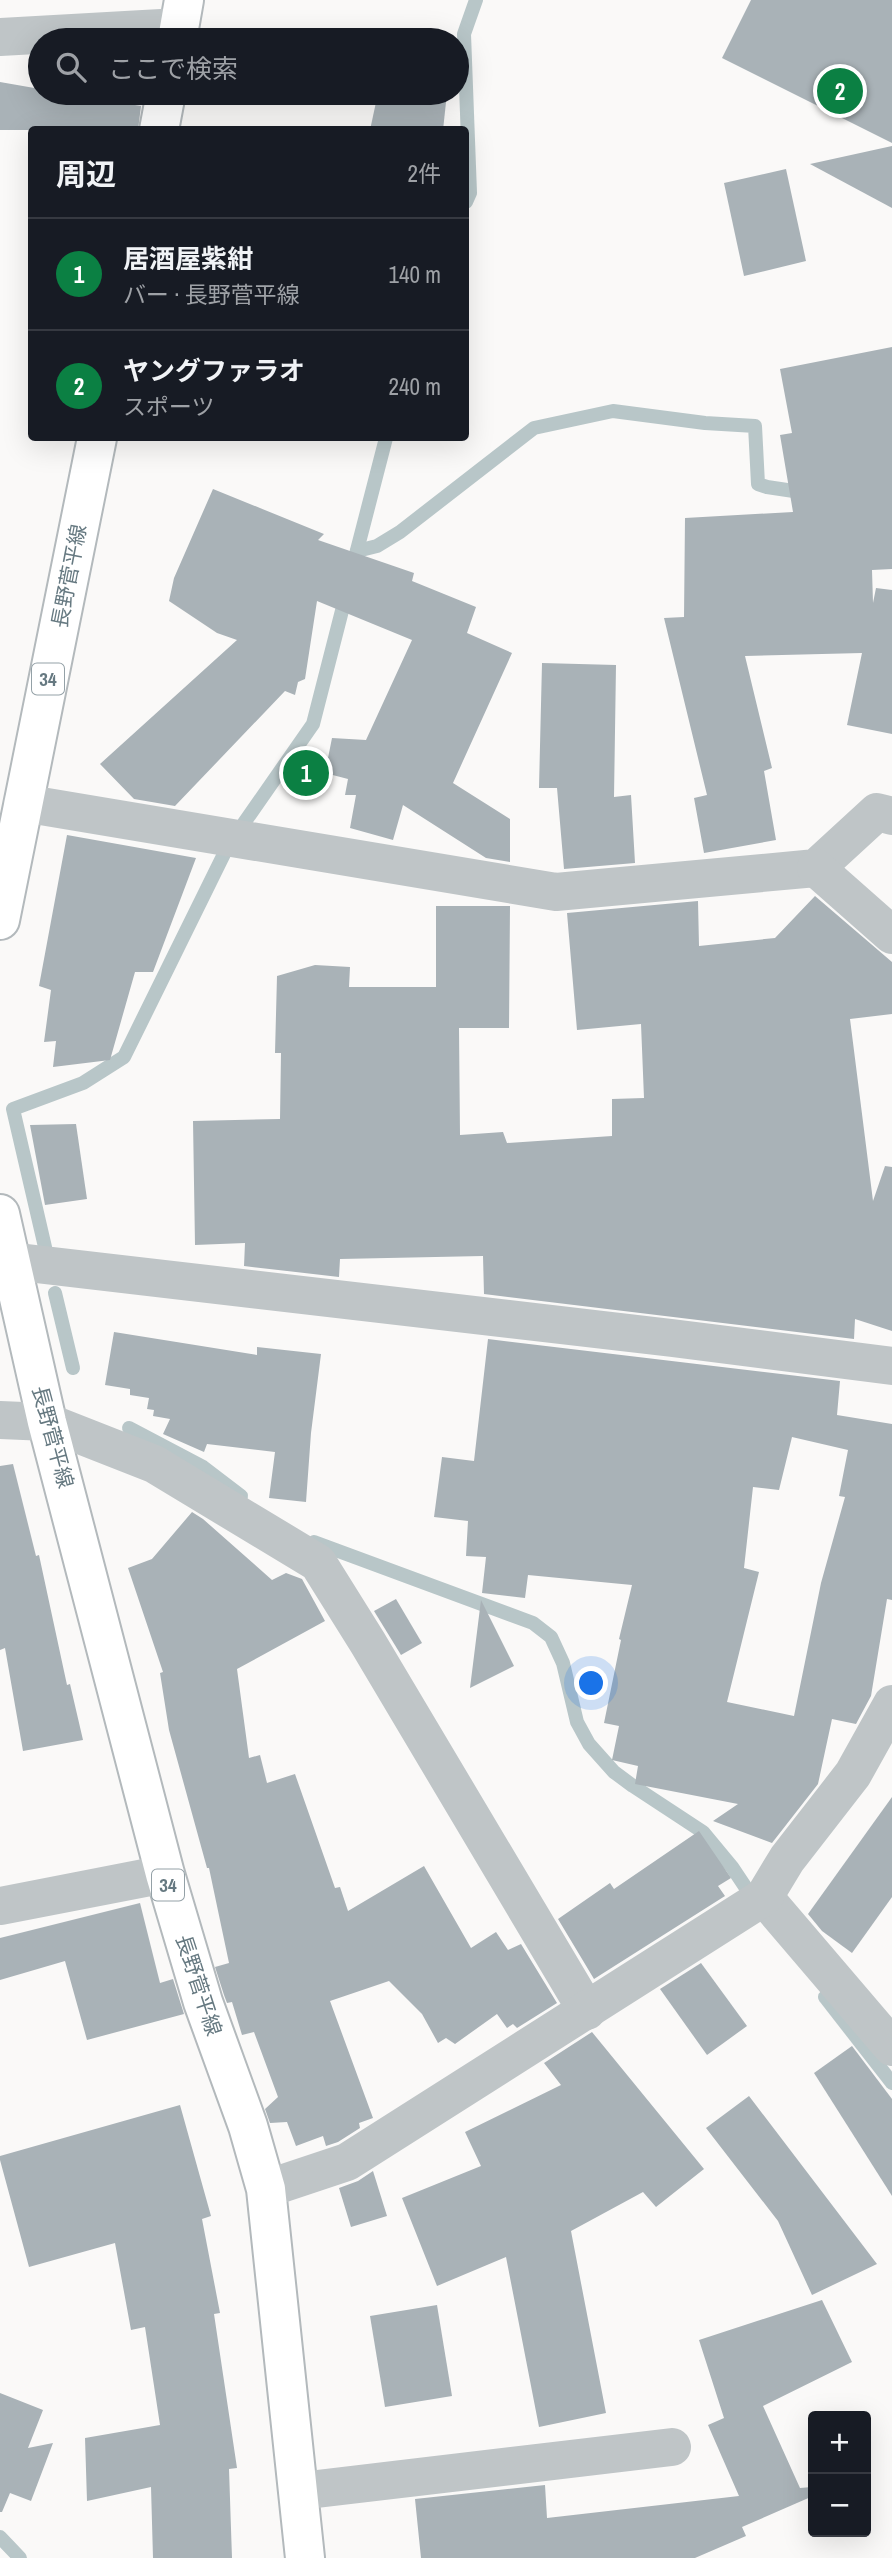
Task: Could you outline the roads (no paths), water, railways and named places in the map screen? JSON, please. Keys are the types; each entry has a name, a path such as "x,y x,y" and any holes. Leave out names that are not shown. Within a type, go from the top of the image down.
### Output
{"main road":[{"path":"160,126 164,105"},
{"name":"長野菅平線","path":"0,920 96,441"},
{"name":"長野菅平線","path":"0,1214 47,1422 165,1874 203,2002 248,2126 266,2189 305,2558"}],"street":[{"path":"108,28 180,22"},
{"path":"0,37 28,35"},
{"path":"23,803 556,892 816,867 877,812 892,816"},
{"path":"816,867 892,935"},
{"path":"10,1261 892,1366"},
{"path":"0,1420 47,1422 154,1464 318,1563 587,2011"},
{"path":"266,2189 347,2162 764,1897 787,1859 853,1774 892,1704"},
{"path":"0,1906 165,1874"},
{"path":"764,1897 892,2047"},
{"path":"300,2491 672,2447"}],"waterway":[{"path":"466,28 476,0"},
{"path":"467,105 467,126"},
{"path":"469,166 469,195"},
{"path":"357,551 377,546 400,532 534,428 613,411 705,423 755,426 758,484 807,493"},
{"path":"355,558 385,441"},
{"path":"244,823 313,724 346,595"},
{"path":"45,1247 13,1109 83,1083 124,1057 225,852"},
{"path":"55,1293 73,1368"},
{"path":"129,1428 203,1467 241,1496"},
{"path":"314,1542 533,1623 551,1637 563,1663 577,1722 589,1744 614,1772 703,1832 748,1891"},
{"path":"825,1997 892,2083"},
{"path":"0,2537 20,2558"}],"place":[{"name":"ヤングファラオ","path":"840,91"},
{"name":"居酒屋紫紺","path":"306,773"}]}
